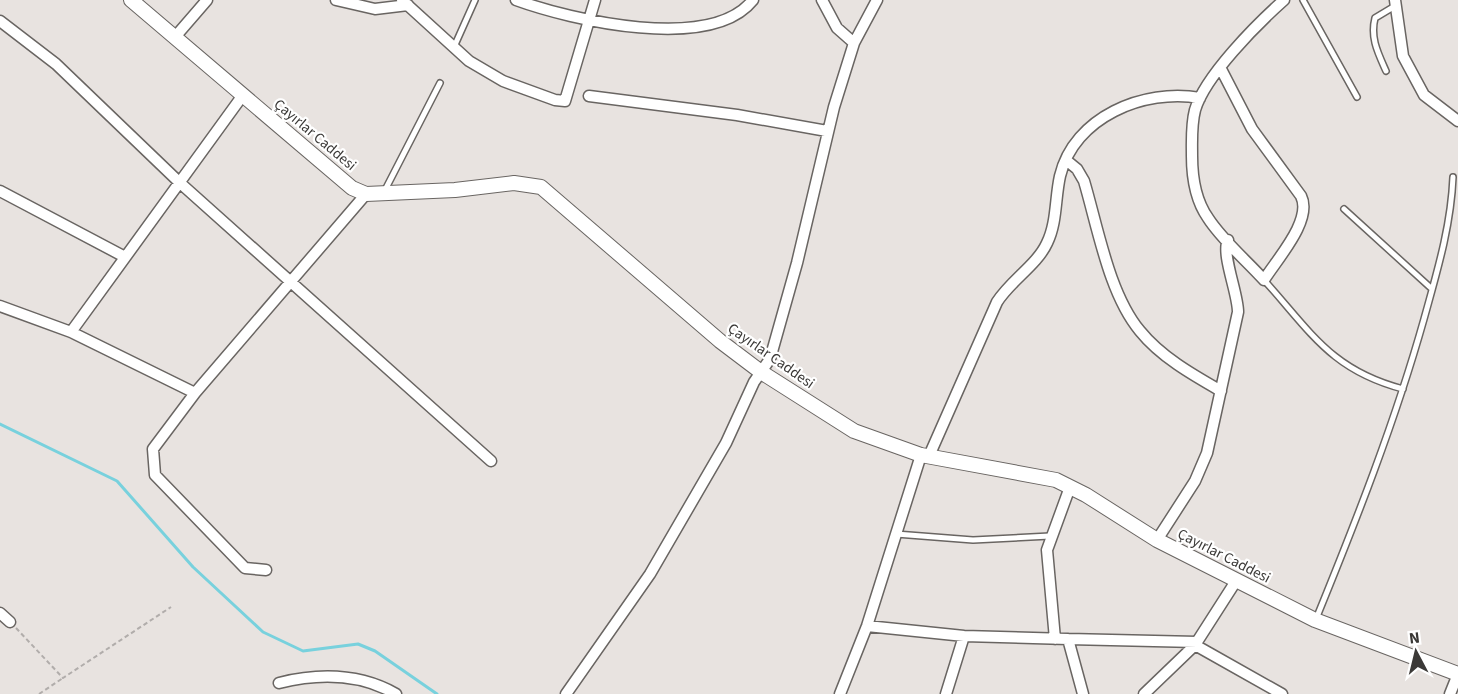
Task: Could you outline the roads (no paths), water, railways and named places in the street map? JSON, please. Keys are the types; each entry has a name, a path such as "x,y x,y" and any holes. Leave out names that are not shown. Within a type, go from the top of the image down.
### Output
{"street":[{"name":"Çayırlar Caddesi","path":"131,0 352,188 366,194 383,194 455,190 514,183 541,187 720,341 761,372 854,431 925,455 1056,480 1157,540 1315,621 1458,674"},
{"path":"175,37 207,0"},
{"path":"336,0 375,9 405,2 469,61 503,81 555,100 565,101 595,0"},
{"path":"516,0 589,21 641,27 708,25 731,18 753,0"},
{"path":"822,0 837,28 854,43"},
{"path":"566,694 650,574 726,443 761,372 770,359 797,263 827,131 854,43 877,0"},
{"path":"1221,69 1252,129 1301,196 1305,206 1304,216 1298,227 1264,280 1208,219 1193,177 1193,122 1200,98 1221,69 1249,35 1284,0"},
{"path":"1396,3 1403,56 1424,95 1458,121"},
{"path":"0,21 56,64 179,182 491,461"},
{"path":"71,332 243,95"},
{"path":"588,96 736,115 827,131"},
{"path":"840,694 867,626 895,534 925,455 997,302 1011,282 1040,255 1048,242 1060,176 1066,160 1083,134 1114,111 1154,99 1200,98"},
{"path":"1066,160 1077,169 1084,181 1116,287 1135,324 1177,363 1221,391"},
{"path":"0,191 125,257"},
{"path":"266,570 245,568 155,476 153,449 195,393 366,194"},
{"path":"1157,540 1202,467 1212,438 1238,312 1237,294 1225,249 1228,240"},
{"path":"0,306 71,332 195,393"},
{"path":"1055,639 1047,550 1050,536 1070,487"},
{"path":"1144,694 1196,643 1236,581"},
{"path":"0,613 10,622"},
{"path":"867,626 964,636 1196,643 1282,694"},
{"path":"946,694 964,636"},
{"path":"1068,639 1083,694"},
{"path":"1450,694 1458,674"},
{"path":"279,683 334,675 365,681 396,694"}],"lane":[{"path":"454,47 475,0"},
{"path":"1303,0 1357,97"},
{"path":"1386,71 1375,46 1374,24 1375,18 1396,3"},
{"path":"383,194 440,83"},
{"path":"1315,621 1373,476 1403,389 1448,231 1453,177"},
{"path":"1344,209 1432,289"},
{"path":"1264,280 1319,344 1336,359 1377,382 1403,389"},
{"path":"895,534 960,540 1050,536"}],"waterway":[{"path":"0,424 117,481 193,567 263,632 303,651 358,644 375,651 437,694"}]}
